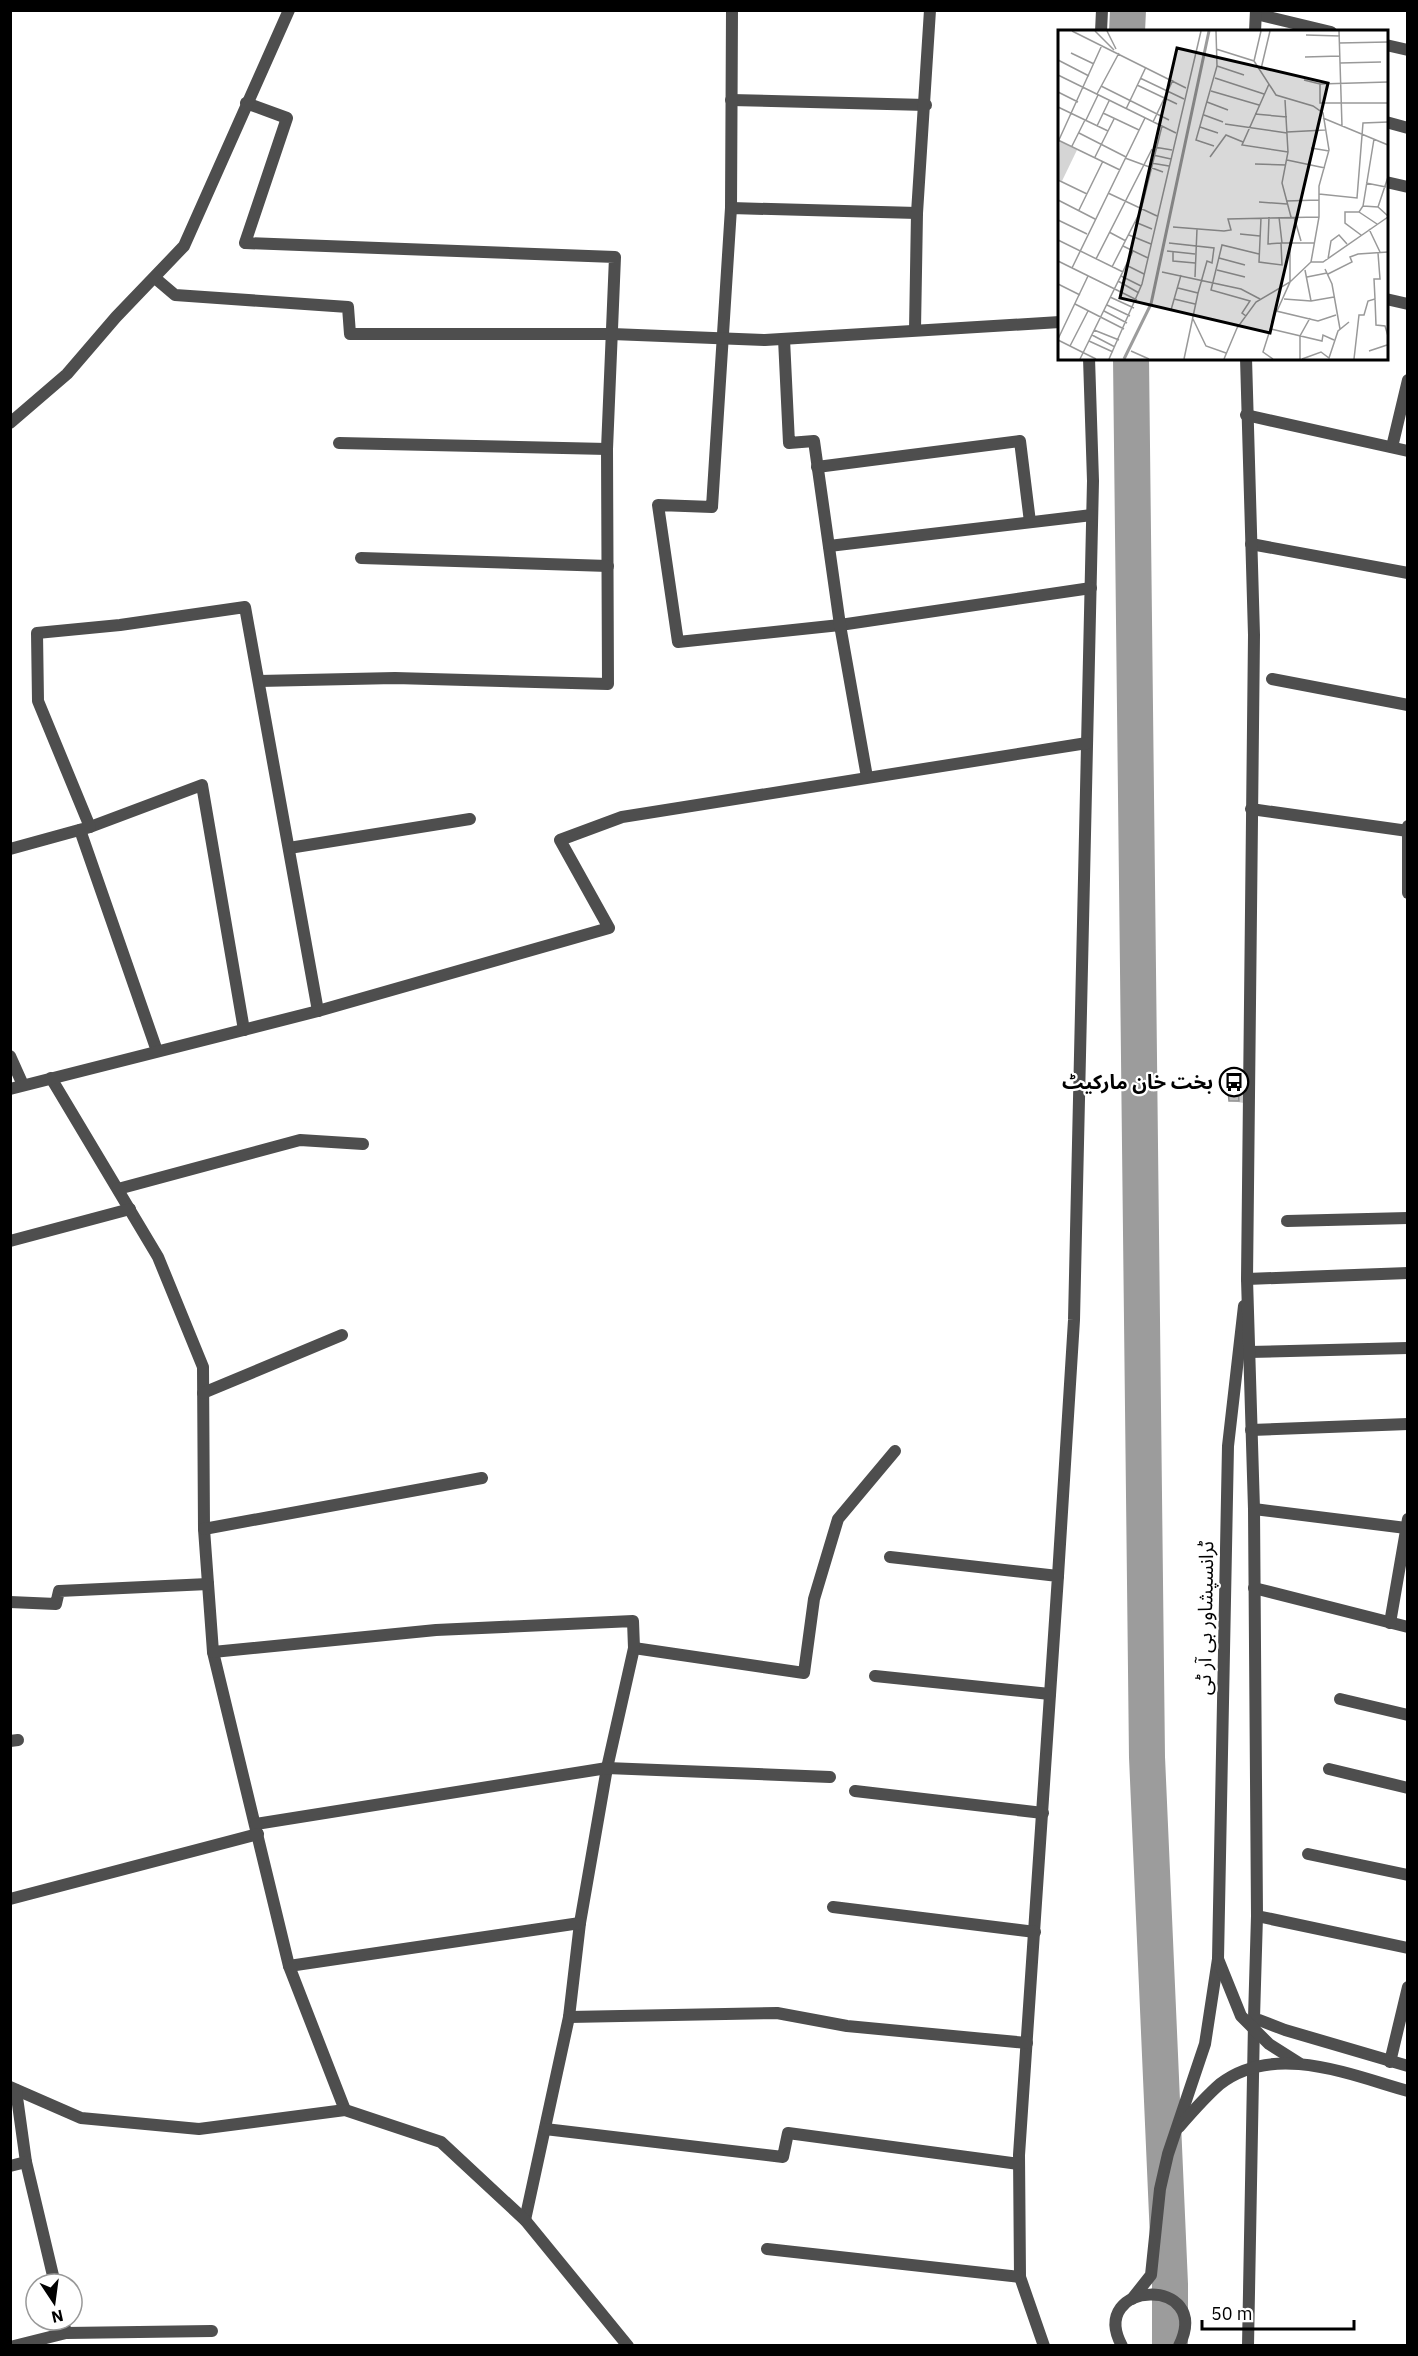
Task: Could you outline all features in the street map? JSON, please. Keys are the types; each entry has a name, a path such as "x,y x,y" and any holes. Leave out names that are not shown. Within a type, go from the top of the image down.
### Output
{"street":[{"path":"10,423 67,374 184,246 289,10"},
{"path":"732,10 730,208 712,507 658,505 678,642 840,626 1091,588"},
{"path":"915,330 917,213 926,105 930,10"},
{"path":"1101,30 1102,10"},
{"path":"1255,30 1256,12 1324,30"},
{"path":"1388,45 1407,50"},
{"path":"731,100 926,105"},
{"path":"246,103 287,118 244,243 615,257 607,449 608,684 395,678 259,681"},
{"path":"1388,123 1407,128"},
{"path":"1388,182 1407,186"},
{"path":"730,208 917,213"},
{"path":"155,278 175,295 348,307 350,334 612,334 721,339 784,339 1058,322"},
{"path":"1388,299 1407,304"},
{"path":"784,339 789,442 814,441 840,626 867,777"},
{"path":"1044,2346 1020,2277 1019,2164 1074,1320 1091,588 1089,360"},
{"path":"1246,360 1254,635 1247,1279 1254,1509 1257,1916 1248,2346"},
{"path":"1392,447 1407,380"},
{"path":"1246,415 1407,451"},
{"path":"817,466 1020,441 1030,522"},
{"path":"339,443 607,449"},
{"path":"829,546 1092,515"},
{"path":"1251,544 1407,573"},
{"path":"361,558 608,566"},
{"path":"157,1051 85,829 38,700 37,633 120,625 245,607 318,1011"},
{"path":"1272,679 1407,705"},
{"path":"10,1089 318,1011 609,928 560,840 622,817 1087,743"},
{"path":"10,849 85,829 202,785 244,1030"},
{"path":"1251,809 1407,829 1407,893"},
{"path":"288,848 470,819"},
{"path":"10,1056 23,1085"},
{"path":"51,1078 158,1257 203,1367 204,1529 213,1652 289,1966 345,2110"},
{"path":"118,1189 300,1140 363,1144"},
{"path":"10,1241 130,1209"},
{"path":"1287,1221 1407,1218"},
{"path":"1247,1279 1407,1273"},
{"name":"ٹرانسپشاور بی آر ٹی","path":"1153,2262 1160,2189 1168,2154 1179,2127 1205,2044 1218,1959 1228,1446 1247,1279"},
{"path":"203,1393 342,1335"},
{"path":"1249,1352 1407,1348"},
{"path":"1251,1430 1407,1424"},
{"path":"634,1648 804,1674 814,1599 838,1519 895,1451"},
{"path":"204,1529 482,1478"},
{"path":"1254,1509 1407,1523 1390,1623"},
{"path":"890,1557 1058,1576"},
{"path":"10,1602 56,1604 59,1591 208,1584"},
{"path":"1254,1588 1407,1627"},
{"path":"213,1652 436,1629 633,1621 634,1648 607,1768 580,1923 569,2017 525,2220"},
{"path":"875,1676 1050,1694"},
{"path":"1340,1699 1407,1715"},
{"path":"10,1899 257,1829 607,1768 830,1777"},
{"path":"1329,1769 1407,1788"},
{"path":"855,1791 1043,1813"},
{"path":"1308,1854 1407,1875"},
{"path":"833,1907 1035,1932"},
{"path":"1257,1916 1407,1948"},
{"path":"289,1966 580,1923"},
{"name":"ٹرانسپشاور بی آر ٹی","path":"1218,1959 1241,2016 1269,2044 1301,2064"},
{"path":"1390,2062 1407,1987"},
{"path":"569,2017 777,2013 847,2026 1027,2043"},
{"path":"1254,2018 1284,2030 1407,2066"},
{"name":"ٹرانسپشاور بی آر ٹی","path":"1179,2127 1222,2082 1248,2069 1278,2064 1301,2064 1407,2091"},
{"path":"14,2088 81,2118 199,2129 345,2110 441,2142 525,2220 626,2345"},
{"path":"14,2088 26,2162 52,2272"},
{"path":"545,2129 783,2157 788,2133 1019,2164"},
{"path":"10,2166 26,2162"},
{"path":"767,2249 1020,2277"},
{"path":"1153,2262 1160,2289 1183,2315 1185,2326 1179,2346"},
{"path":"1121,2344 1117,2322 1120,2311 1146,2283 1153,2262"},
{"path":"1132,2299 1149,2293 1170,2298"},
{"path":"14,2346 66,2333 212,2331"}],"building":[{"path":"1227,1078 1237,1078 1239,1101 1229,1101"}],"waterway":[{"path":"1127,30 1128,10"},
{"path":"1131,360 1147,1757 1170,2284 1170,2346"}],"place":[{"name":"بخت خان مارکیٹ","path":"1234,1082"}]}
